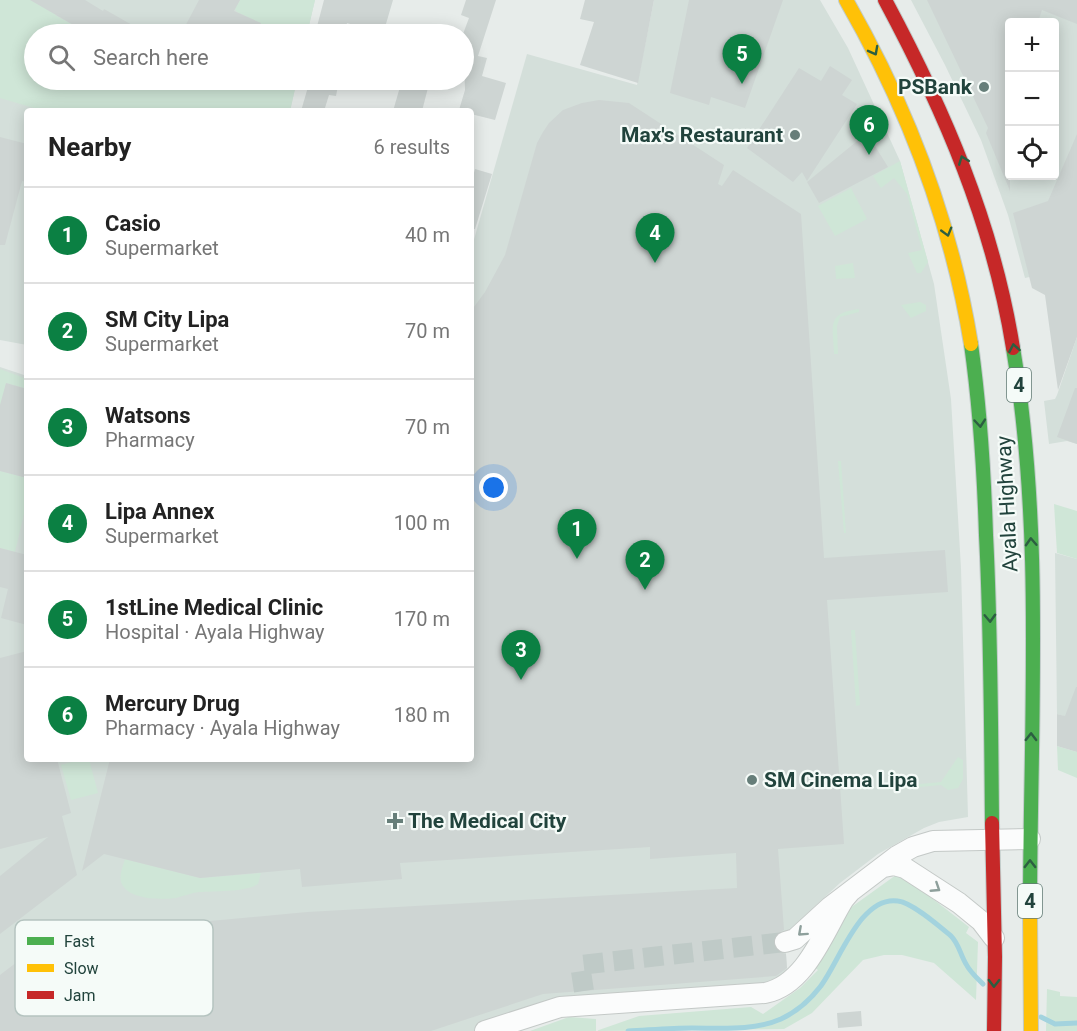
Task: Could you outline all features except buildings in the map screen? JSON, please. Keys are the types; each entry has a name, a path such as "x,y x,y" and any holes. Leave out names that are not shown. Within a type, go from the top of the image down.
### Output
{"highway":[{"name":"Ayala Highway","path":"846,0 885,73 919,150 941,210 966,313 979,407 986,508 993,695 994,1026"},
{"name":"Ayala Highway","path":"885,0 924,71 963,159 998,270 1018,371 1032,571 1031,1031"}],"street":[{"path":"785,942 795,939 826,911 901,854 923,843 1030,839"},
{"path":"884,867 894,865 905,868 959,903 981,921 995,943"},
{"path":"485,1031 591,998 765,993 777,989 789,982 806,963 850,892"}],"shaded area":[{"path":"0,0 315,0 309,24 24,24 24,90 295,90 291,108 24,108 24,344 0,340"},
{"path":"654,0 820,0 848,48 900,161 934,284 951,399 961,568 968,817 939,822 924,828 878,854 840,883 785,934 787,975 782,985 599,1002 478,1031 0,1031 0,367 24,375 24,762 474,762 474,240 527,54 637,85"},
{"path":"911,0 1074,0 1077,2 1077,201 1043,274 1025,278 1008,215 981,140"},
{"path":"1077,337 1077,444 1067,441 1049,444 1044,401 1055,399"},
{"path":"1055,553 1077,559 1077,720 1057,714"}],"green space":[{"path":"0,0 64,0 55,15 71,24 24,24 24,90 295,90 291,108 34,108 0,98"},
{"path":"240,0 315,0 309,24 260,24 235,9"},
{"path":"900,161 928,262 921,273 917,273 908,253 922,250 907,194 894,178 881,188 873,176"},
{"path":"851,188 867,219 835,236 818,206"},
{"path":"853,263 855,278 836,279 835,266"},
{"path":"920,302 926,305 926,311 911,318 901,305"},
{"path":"859,309 859,312 840,317 837,326 838,354 834,354 833,329 836,318 848,311"},
{"path":"0,369 24,378 24,388 6,383 0,419"},
{"path":"838,461 841,461 846,533 844,533"},
{"path":"0,471 24,477 24,514 15,552 0,548"},
{"path":"1054,504 1077,511 1077,559 1057,553"},
{"path":"851,630 855,630 860,705 856,706"},
{"path":"1057,746 1077,752 1077,778 1058,770"},
{"path":"958,757 963,760 963,779 958,788 948,790 941,785 888,790 888,787 941,782"},
{"path":"72,762 90,762 98,793 71,800 61,765"},
{"path":"125,859 200,878 261,873 258,884 253,887 154,899 137,896 124,888 120,876"},
{"path":"896,875 902,875 969,927 966,933 978,942 976,1000 934,963 902,955 884,955 863,960 812,1013 784,1029 598,1030 639,1016 751,1007 763,1014 800,988 818,970 815,968 846,911"},
{"path":"1047,989 1060,992 1060,996 1077,997 1077,1031 1046,1031"},
{"path":"569,1017 596,1019 596,1030 530,1031"}],"waterway":[{"path":"628,1031 749,1027 781,1019 797,1009 816,992 862,919 872,909 885,902 898,901 918,910 951,936 968,967 983,984"},
{"path":"1041,1017 1055,1024 1077,1023"}],"tunnel":[{"path":"584,991 580,965 785,942"}],"traffic: fast":[{"path":"971,344 983,464 990,643 992,823"},
{"path":"1013,348 1023,418 1032,558 1033,699 1030,910"}],"traffic: slow":[{"path":"846,0 889,82 924,166 952,254 971,344"},
{"path":"1030,910 1031,1031"}],"traffic: jam":[{"path":"885,0 927,83 964,168 993,256 1013,348"},
{"path":"992,823 994,1031"}],"place":[{"name":"1stLine Medical Clinic","path":"742,84"},
{"name":"PSBank","path":"984,87"},
{"name":"Max's Restaurant","path":"795,135"},
{"name":"Mercury Drug","path":"869,155"},
{"name":"Lipa Annex","path":"655,263"},
{"name":"Casio","path":"577,559"},
{"name":"SM City Lipa","path":"645,590"},
{"name":"Watsons","path":"521,680"},
{"name":"SM Cinema Lipa","path":"752,780"},
{"name":"The Medical City","path":"395,821"}]}
